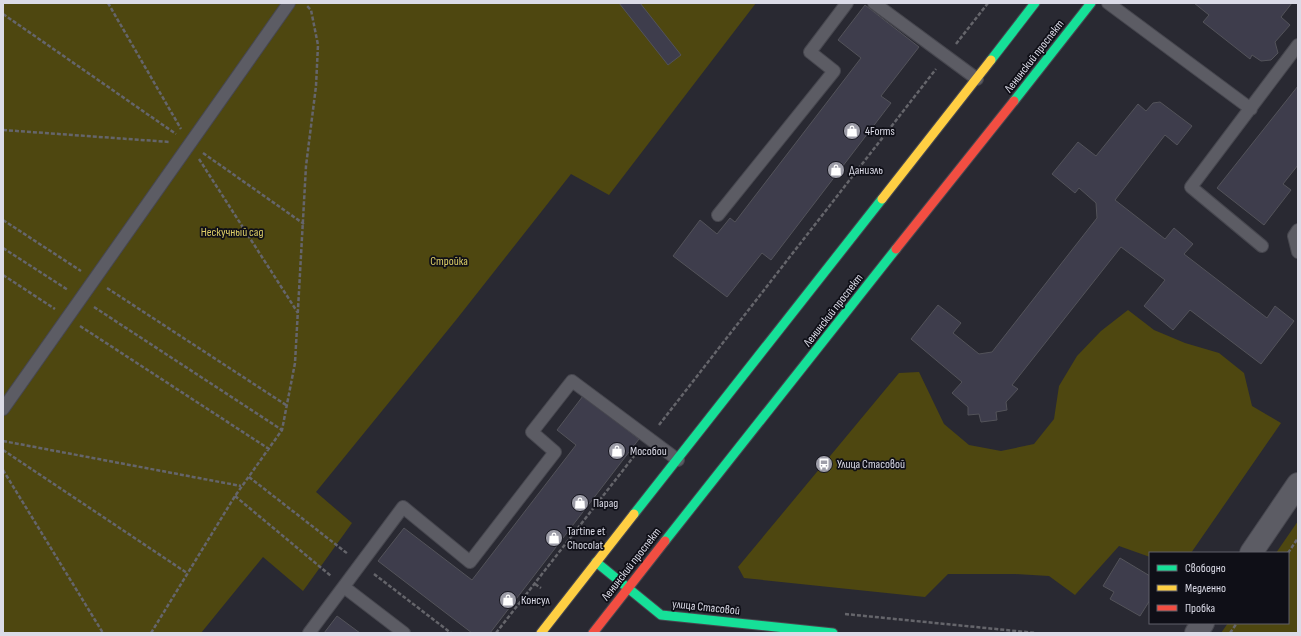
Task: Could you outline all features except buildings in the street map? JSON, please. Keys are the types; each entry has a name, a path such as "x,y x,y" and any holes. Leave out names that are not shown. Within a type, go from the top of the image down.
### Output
{"main road":[{"path":"541,633 1035,3"},
{"name":"Ленинский проспект","path":"593,633 1091,3"},
{"name":"улица Стасовой","path":"596,562 661,615 833,633"}],"street":[{"path":"1252,552 1298,484"},
{"path":"1196,633 1202,624"}],"lane":[{"path":"3,409 289,3"},
{"path":"718,215 834,71 810,52 847,3"},
{"path":"874,3 976,79"},
{"path":"1108,3 1251,109"},
{"path":"1262,246 1191,187 1298,45"},
{"path":"1298,230 1294,236 1298,252"},
{"path":"309,633 403,507 470,562 555,452 532,432 572,382 678,460"},
{"path":"344,587 404,633"}],"path":[{"path":"108,3 190,144 298,313"},
{"path":"151,633 234,496 282,430 295,362 304,224 306,166 316,86 318,45 311,10 304,3"},
{"path":"496,633 988,3"},
{"path":"3,14 304,224"},
{"path":"3,130 190,144"},
{"path":"3,220 286,405"},
{"path":"3,248 282,430"},
{"path":"3,276 269,449"},
{"path":"3,441 241,486"},
{"path":"3,450 187,573"},
{"path":"3,470 103,633"},
{"path":"249,477 451,633"},
{"path":"234,496 344,587"},
{"path":"1289,552 1298,538"},
{"path":"535,584 541,588"},
{"path":"842,614 1036,633"},
{"path":"1230,633 1236,624"}],"green space":[{"name":"Нескучный сад","path":"3,3 756,3 609,195 571,174 456,320 316,492 352,523 303,591 263,557 201,633 3,633"},
{"path":"1128,310 1154,330 1185,343 1219,353 1244,373 1252,406 1281,423 1192,552 1149,552 1149,557 1119,546 1075,595 1049,576 1015,574 948,574 925,597 744,578 738,567 899,373 919,372 944,424 969,445 1001,451 1034,444 1054,419 1059,386 1077,356 1101,331"},
{"path":"1298,521 1298,633 1221,633 1227,624 1289,624 1289,552 1277,552"}],"traffic: fast":[{"path":"991,60 1035,3"},
{"path":"1014,101 1091,3"},
{"path":"634,514 882,199"},
{"path":"665,541 896,249"},
{"path":"596,562 661,615 833,633"}],"traffic: slow":[{"path":"882,199 991,60"},
{"path":"541,633 634,514"}],"traffic: jam":[{"path":"896,249 1014,101"},
{"path":"593,633 665,541"}],"place":[{"name":"4Forms","path":"852,131"},
{"name":"Даниэль","path":"836,170"},
{"name":"Мособои","path":"617,451"},
{"name":"Улица Стасовой","path":"824,464"},
{"name":"Парад","path":"580,503"},
{"name":"Tartine et Chocolat","path":"554,538"},
{"name":"Консул","path":"508,600"}],"park label":[{"name":"Стройка","path":"449,261"}]}
